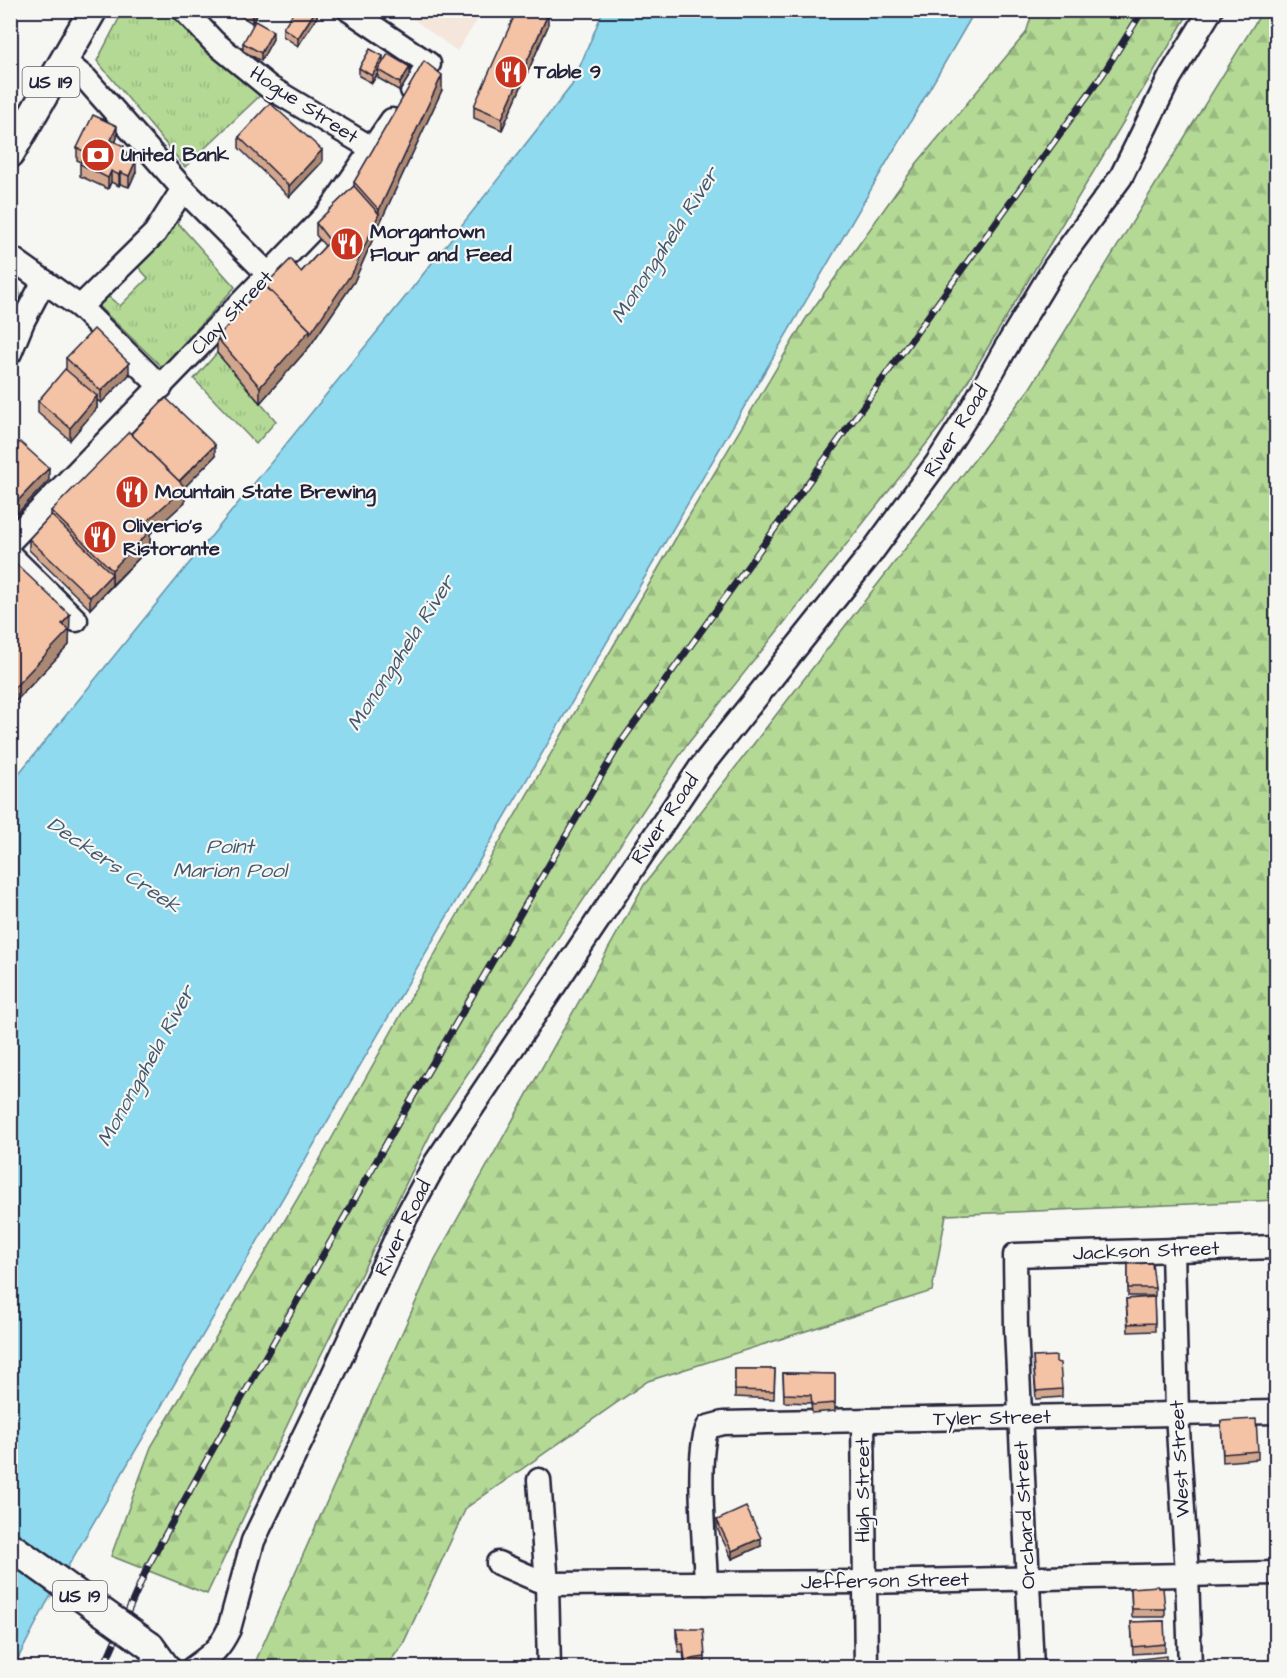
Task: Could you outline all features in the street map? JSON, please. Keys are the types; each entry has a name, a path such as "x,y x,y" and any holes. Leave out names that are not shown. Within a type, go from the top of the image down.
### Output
{"main road":[{"name":"US 119","path":"10,154 93,10"},
{"name":"US 19","path":"10,1546 150,1646 166,1668"}],"street":[{"name":"Hogue Street","path":"184,10 214,42 269,87 373,149"},
{"name":"Clay Street","path":"10,541 329,212 429,64 349,10"},
{"name":"River Road","path":"193,1668 214,1653 223,1642 229,1629 238,1590 257,1532 404,1221 446,1145 700,768 869,556 937,463 1054,268 1121,177 1170,76 1211,10"},
{"path":"64,61 86,79 183,189 269,275"},
{"path":"80,306 155,232 183,189"},
{"path":"10,257 80,306 161,387"},
{"path":"10,353 23,321 44,281"},
{"path":"10,555 76,620"},
{"name":"Jackson Street","path":"1015,1255 1276,1247"},
{"name":"West Street","path":"1173,1250 1177,1413 1190,1668"},
{"name":"Orchard Street","path":"1015,1255 1032,1668"},
{"name":"Tyler Street","path":"706,1583 702,1462 704,1435 708,1427 723,1424 1276,1412"},
{"name":"High Street","path":"863,1421 866,1668"},
{"path":"539,1480 547,1584 549,1668"},
{"name":"Jefferson Street","path":"498,1563 547,1584 864,1582 1276,1573"}],"shaded area":[{"path":"483,10 457,51 402,11"}],"green space":[{"path":"1263,10 1276,11 1276,1200 946,1215 932,1291 648,1381 466,1508 403,1644 386,1667 253,1667 435,1259 644,885 1030,388"},
{"path":"123,11 179,11 269,87 185,167 97,61"},
{"path":"1033,11 1190,11 942,424 686,746 440,1115 311,1375 207,1594 111,1556 151,1447 305,1186 444,938 680,531 805,320 917,163 1026,33"},
{"path":"177,222 235,287 162,367 93,301 105,294 120,306 148,278 133,261"},
{"path":"11,276 18,282 20,295 11,317"},
{"path":"217,353 276,421 256,444 194,379"}],"water":[{"name":"Point Marion Pool","path":"603,11 975,11 46,1604 13,1668 10,1667 10,905 14,881 11,857 11,783 402,301 572,85"}],"building":[{"path":"244,10 255,10 252,16"},
{"path":"295,10 316,10 298,38 283,28"},
{"name":"Table 9","path":"517,10 540,10 548,14 502,118 474,106"},
{"path":"255,21 273,31 261,53 243,43"},
{"path":"370,49 383,56 372,76 359,68"},
{"path":"388,54 410,67 400,83 378,70"},
{"path":"424,61 442,75 379,210 354,182"},
{"path":"270,103 322,150 289,186 239,137"},
{"name":"United Bank","path":"93,115 117,126 111,140 124,146 122,150 128,153 125,156 136,160 129,176 111,171 108,178 80,164 86,152 77,148"},
{"path":"354,186 379,214 354,270 310,334 310,330 265,285 291,259 301,272 330,241 316,223"},
{"path":"263,284 310,330 260,387 217,338"},
{"path":"94,329 129,363 101,391 66,358"},
{"path":"65,369 97,396 70,428 38,401"},
{"path":"166,398 215,445 179,481 131,434"},
{"path":"129,432 185,487 143,525 150,531 112,570 51,511"},
{"path":"20,442 49,468 10,509 10,461 14,457 10,452"},
{"path":"51,515 112,574 90,597 29,539"},
{"path":"10,558 70,615 62,624 69,630 12,690 10,689"},
{"path":"1152,1263 1155,1288 1128,1288 1128,1264"},
{"path":"1154,1297 1155,1323 1128,1324 1126,1299"},
{"path":"1056,1356 1056,1362 1060,1363 1062,1389 1036,1391 1033,1357"},
{"path":"735,1369 775,1369 774,1391 735,1390"},
{"path":"783,1373 835,1374 835,1403 812,1405 811,1395 784,1394"},
{"path":"1256,1419 1258,1451 1223,1454 1221,1421"},
{"path":"746,1507 761,1538 732,1551 717,1520"},
{"path":"1158,1586 1158,1588 1163,1588 1165,1609 1132,1609 1131,1588"},
{"path":"1164,1621 1165,1644 1133,1647 1131,1622"},
{"path":"676,1629 703,1629 705,1657 685,1660 683,1644 679,1644"},
{"path":"1166,1656 1166,1668 1134,1668 1134,1660"}],"railway":[{"path":"103,1668 148,1566 205,1463 407,1107 621,742 1103,74 1143,10"}],"place":[{"name":"Table 9","path":"511,72"},
{"name":"United Bank","path":"98,155"},
{"name":"Morgantown Flour and Feed","path":"347,244"},
{"name":"Mountain State Brewing","path":"132,492"},
{"name":"Oliverio's Ristorante","path":"100,537"}],"water label":[{"name":"Monongahela River","path":"665,245"},
{"name":"Monongahela River","path":"401,653"},
{"name":"Deckers Creek","path":"114,865"},
{"name":"Monongahela River","path":"146,1066"}]}
